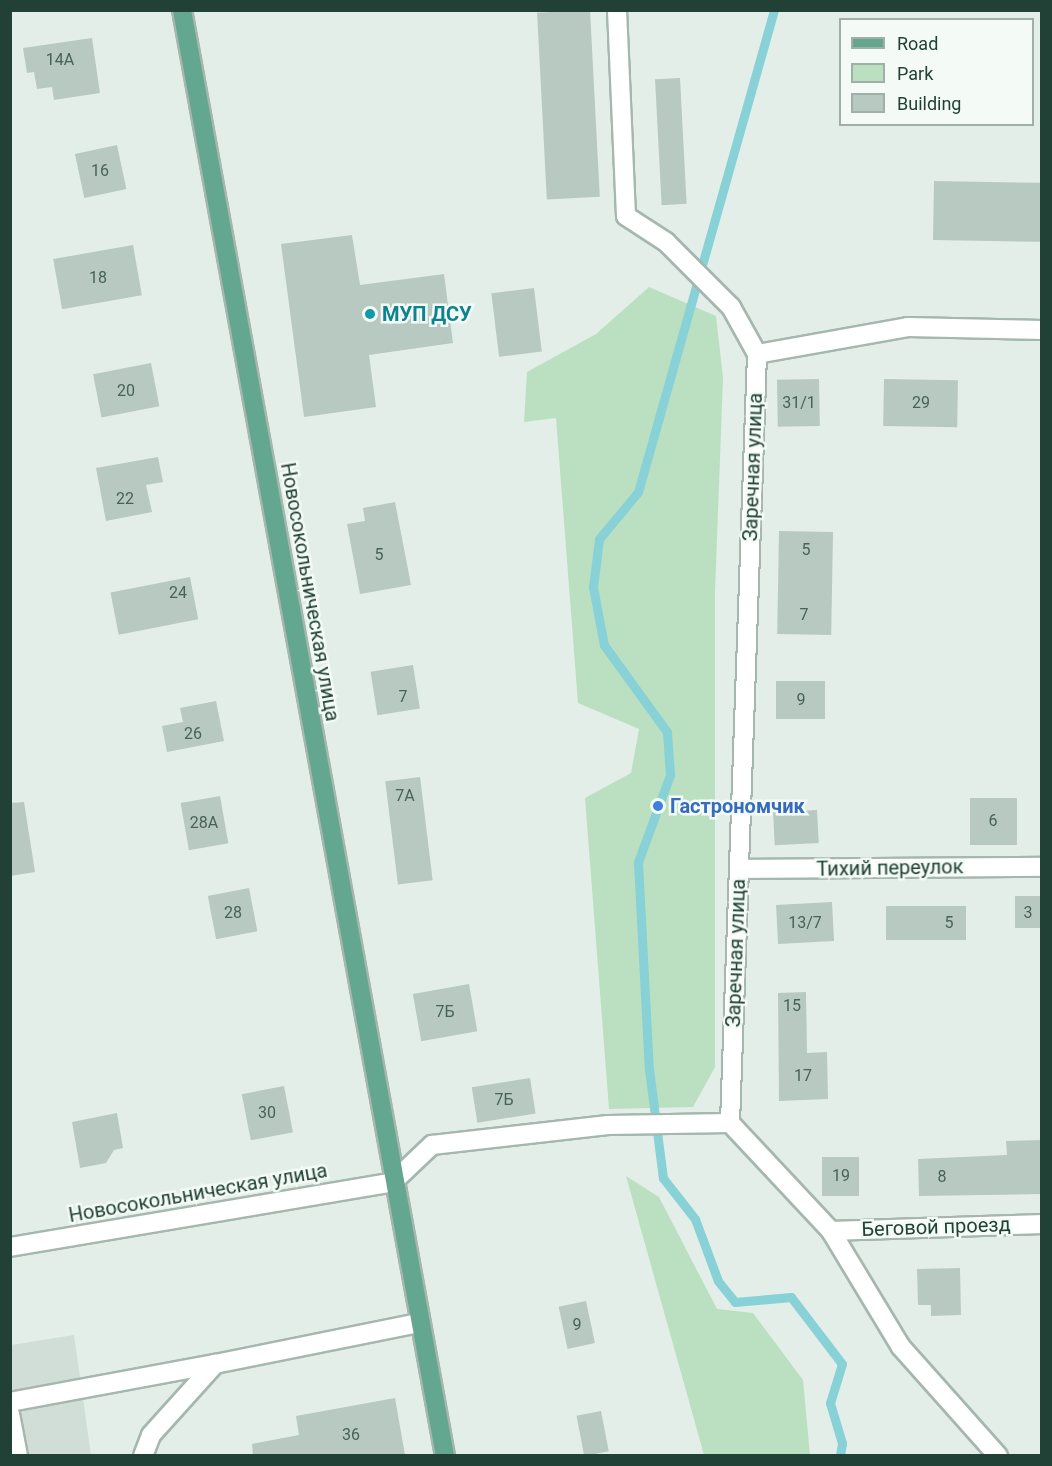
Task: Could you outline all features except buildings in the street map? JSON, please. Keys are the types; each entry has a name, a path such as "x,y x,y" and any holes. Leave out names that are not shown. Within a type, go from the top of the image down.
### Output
{"main road":[{"name":"Новосокольническая улица","path":"182,10 418,1323 445,1455"}],"street":[{"path":"617,10 626,216 666,242 731,307 757,354 908,327 1041,330"},
{"name":"Заречная улица","path":"730,1123 757,354"},
{"name":"Тихий переулок","path":"739,869 1041,867"},
{"path":"393,1182 432,1145 636,1124 730,1123 831,1231 901,1347 998,1455"},
{"name":"Новосокольническая улица","path":"10,1247 393,1182"},
{"name":"Беговой проезд","path":"831,1231 1041,1224"},
{"path":"10,1402 418,1323"},
{"path":"142,1455 151,1435 215,1364"},
{"path":"10,1414 18,1455"}],"shaded area":[{"path":"74,1335 91,1455 11,1456 11,1345"}],"green space":[{"path":"649,287 716,316 723,378 715,592 715,1067 693,1107 609,1109 585,798 631,773 639,729 578,703 556,418 524,422 527,372 596,334"},
{"path":"626,1176 659,1197 717,1309 753,1313 803,1380 810,1455 704,1455"}],"waterway":[{"path":"774,10 638,492 599,539 593,587 604,645 667,732 670,775 638,862 649,1069 663,1178 695,1219 718,1281 735,1302 791,1297 842,1364 830,1403 842,1443 840,1456"}],"place":[{"name":"МУП ДСУ","path":"370,314"},
{"name":"Гастрономчик","path":"658,806"}]}
